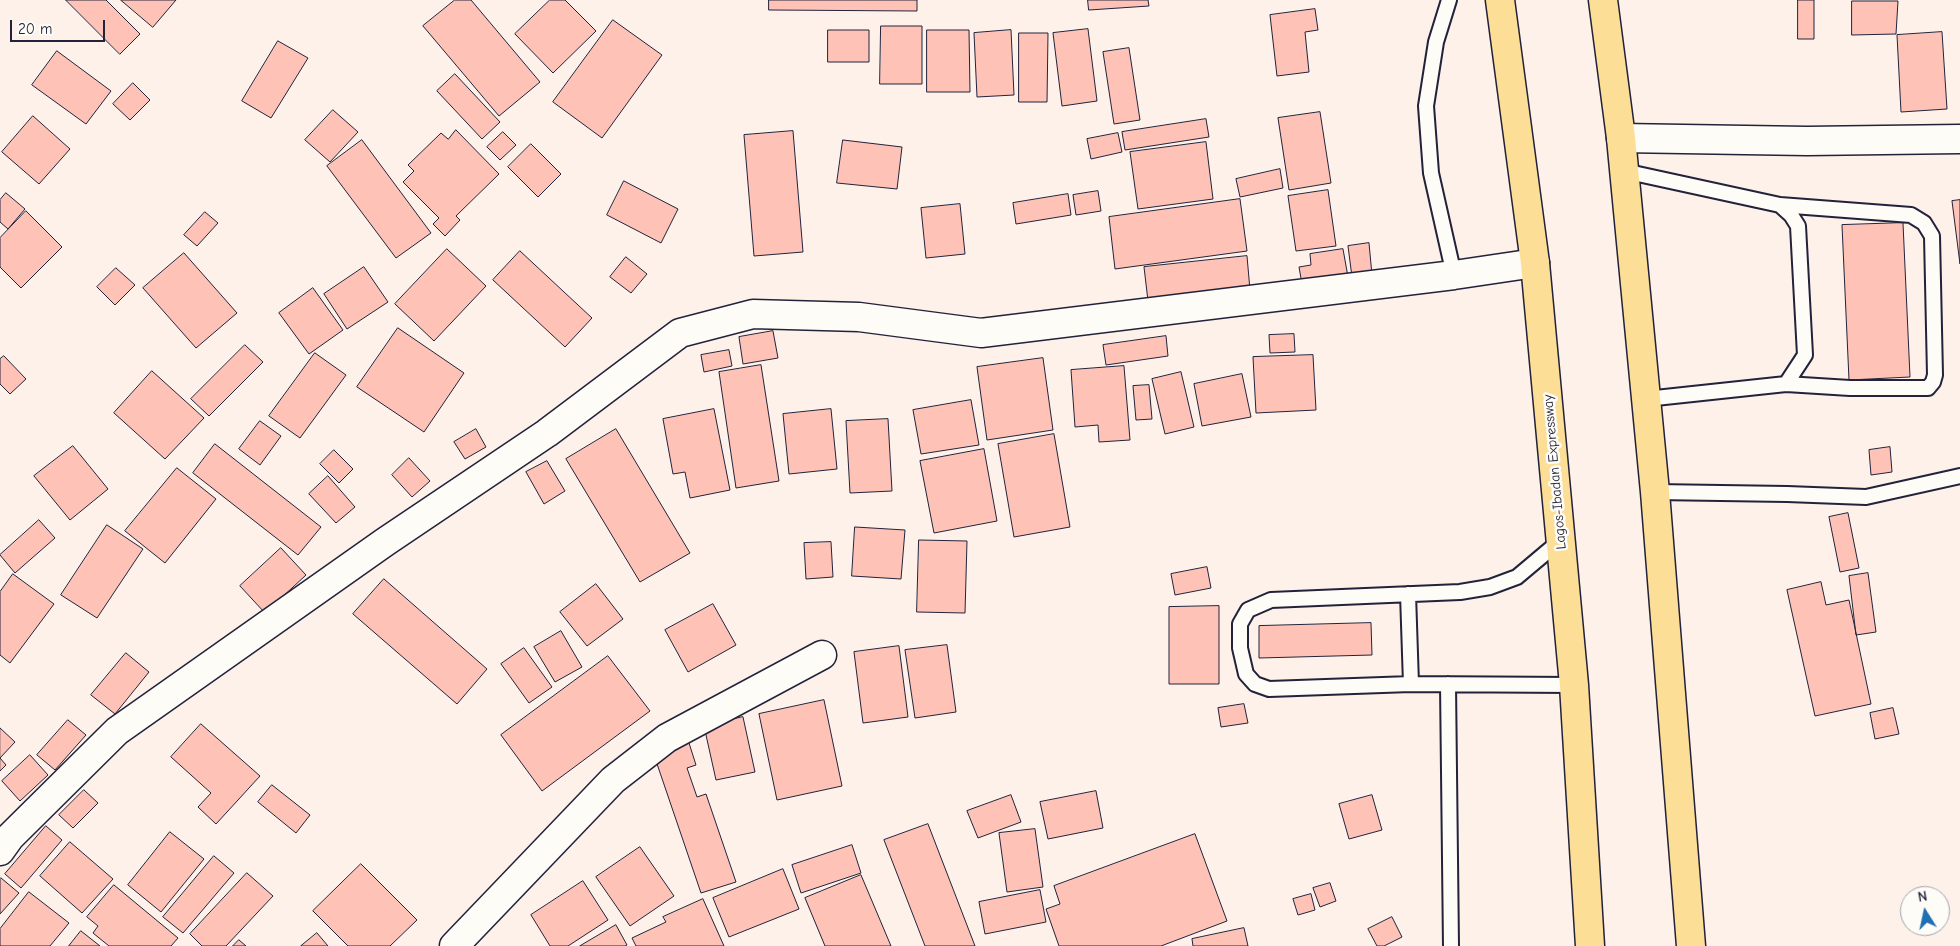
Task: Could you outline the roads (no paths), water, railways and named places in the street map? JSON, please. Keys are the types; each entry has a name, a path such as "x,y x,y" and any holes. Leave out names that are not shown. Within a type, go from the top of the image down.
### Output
{"highway":[{"name":"Lagos-Ibadan Expressway","path":"1500,0 1535,263 1574,685 1590,946"},
{"path":"1603,0 1621,138 1655,492 1691,946"}],"street":[{"path":"1621,138 1807,141 1960,139"},
{"path":"0,851 10,837 117,731 385,542 547,433 680,333 753,314 858,317 981,333 1454,275 1535,263"},
{"path":"454,946 613,780 667,738 822,655"}],"lane":[{"path":"1448,0 1436,42 1426,106 1432,173 1454,275"},
{"path":"1624,171 1780,205 1912,215 1924,223 1932,236 1935,375 1933,382 1928,388 1850,388 1786,384 1646,399"},
{"path":"1780,205 1791,215 1798,226 1805,355 1786,384"},
{"path":"1655,492 1866,497 1960,476"},
{"path":"1561,540 1517,578 1490,587 1460,592 1270,600 1248,610 1240,624 1240,648 1246,674 1255,684 1269,689 1411,684 1574,685"},
{"path":"1408,594 1411,684"},
{"path":"1448,684 1451,946"}]}
